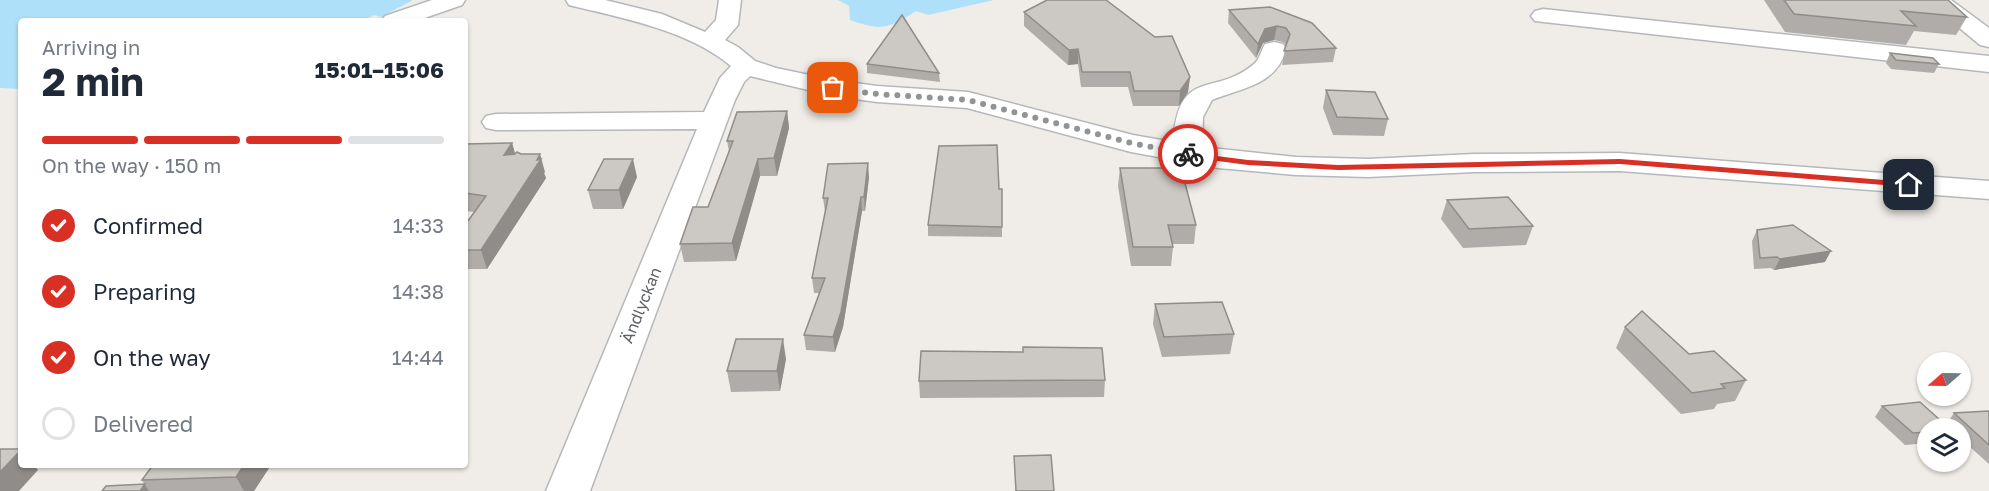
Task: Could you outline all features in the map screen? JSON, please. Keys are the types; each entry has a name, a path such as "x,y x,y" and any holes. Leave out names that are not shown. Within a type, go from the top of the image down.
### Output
{"street":[{"path":"402,18 454,0"},
{"path":"577,0 654,19 707,41 729,52 746,66 769,74 833,88 877,94 968,100 1131,143 1187,154 1248,162 1338,168 1620,162 1989,190"},
{"path":"604,7 642,0"},
{"path":"707,41 722,32 728,20 730,0"},
{"path":"1937,0 1989,40"},
{"path":"1544,16 1989,64"},
{"path":"1187,154 1189,117 1202,95 1258,74 1273,57 1274,49"},
{"name":"Ändlyckan","path":"568,491 715,120 733,78 746,66"},
{"path":"496,122 715,120"}],"water":[{"path":"0,0 413,0 381,17 374,15 368,18 18,18 18,89 0,88"},
{"path":"838,0 994,0 928,15 916,11 899,22 877,27 850,20 849,6"}],"building":[{"path":"1047,0 1106,0 1155,37 1172,36 1190,77 1180,91 1134,91 1130,72 1082,72 1078,49 1069,50 1024,12"},
{"path":"1784,0 1948,0 1967,17 1901,11 1916,26 1794,14"},
{"path":"1270,7 1312,23 1336,48 1284,51 1290,34 1286,28 1277,26 1265,29 1258,44 1229,10"},
{"path":"902,15 939,73 867,64"},
{"path":"1890,53 1933,58 1939,64 1896,60"},
{"path":"1326,90 1375,92 1388,119 1337,117"},
{"path":"787,111 774,158 758,159 732,243 680,244 693,207 708,207 733,141 727,141 737,112"},
{"path":"512,143 504,155 517,152 540,154 537,160 541,159 481,250 468,250 468,221 486,196 468,193 468,144"},
{"path":"997,145 999,189 1002,189 1002,227 928,225 939,146"},
{"path":"604,159 633,159 619,190 588,190"},
{"path":"868,163 864,197 861,197 841,312 833,337 804,335 825,278 812,278 828,198 823,198 828,164"},
{"path":"1120,168 1181,168 1196,225 1168,225 1173,247 1133,247"},
{"path":"1508,197 1533,226 1469,229 1447,200"},
{"path":"1793,225 1831,251 1780,259 1777,257 1760,258 1757,230"},
{"path":"1222,302 1234,334 1164,337 1155,304"},
{"path":"1642,311 1689,354 1714,351 1746,380 1721,384 1725,388 1692,393 1625,327"},
{"path":"736,339 783,339 777,371 727,371"},
{"path":"1023,347 1102,348 1105,380 919,381 921,351 1023,352"},
{"path":"1917,402 1917,406 1924,406 1938,418 1917,418 1917,433 1913,433 1882,406"},
{"path":"1989,411 1989,445 1971,429 1971,418 1959,418 1954,413"},
{"path":"0,449 18,449 18,453 0,472"},
{"path":"1051,455 1054,491 1016,491 1014,456"},
{"path":"151,468 242,468 236,477 142,480"},
{"path":"145,484 140,491 102,491 106,486"}],"way so far":[{"path":"833,88 877,94 968,100 1040,117 1131,143 1188,154"}],"route":[{"path":"1188,154 1248,162 1338,168 1474,163 1620,162 1909,185"}]}
